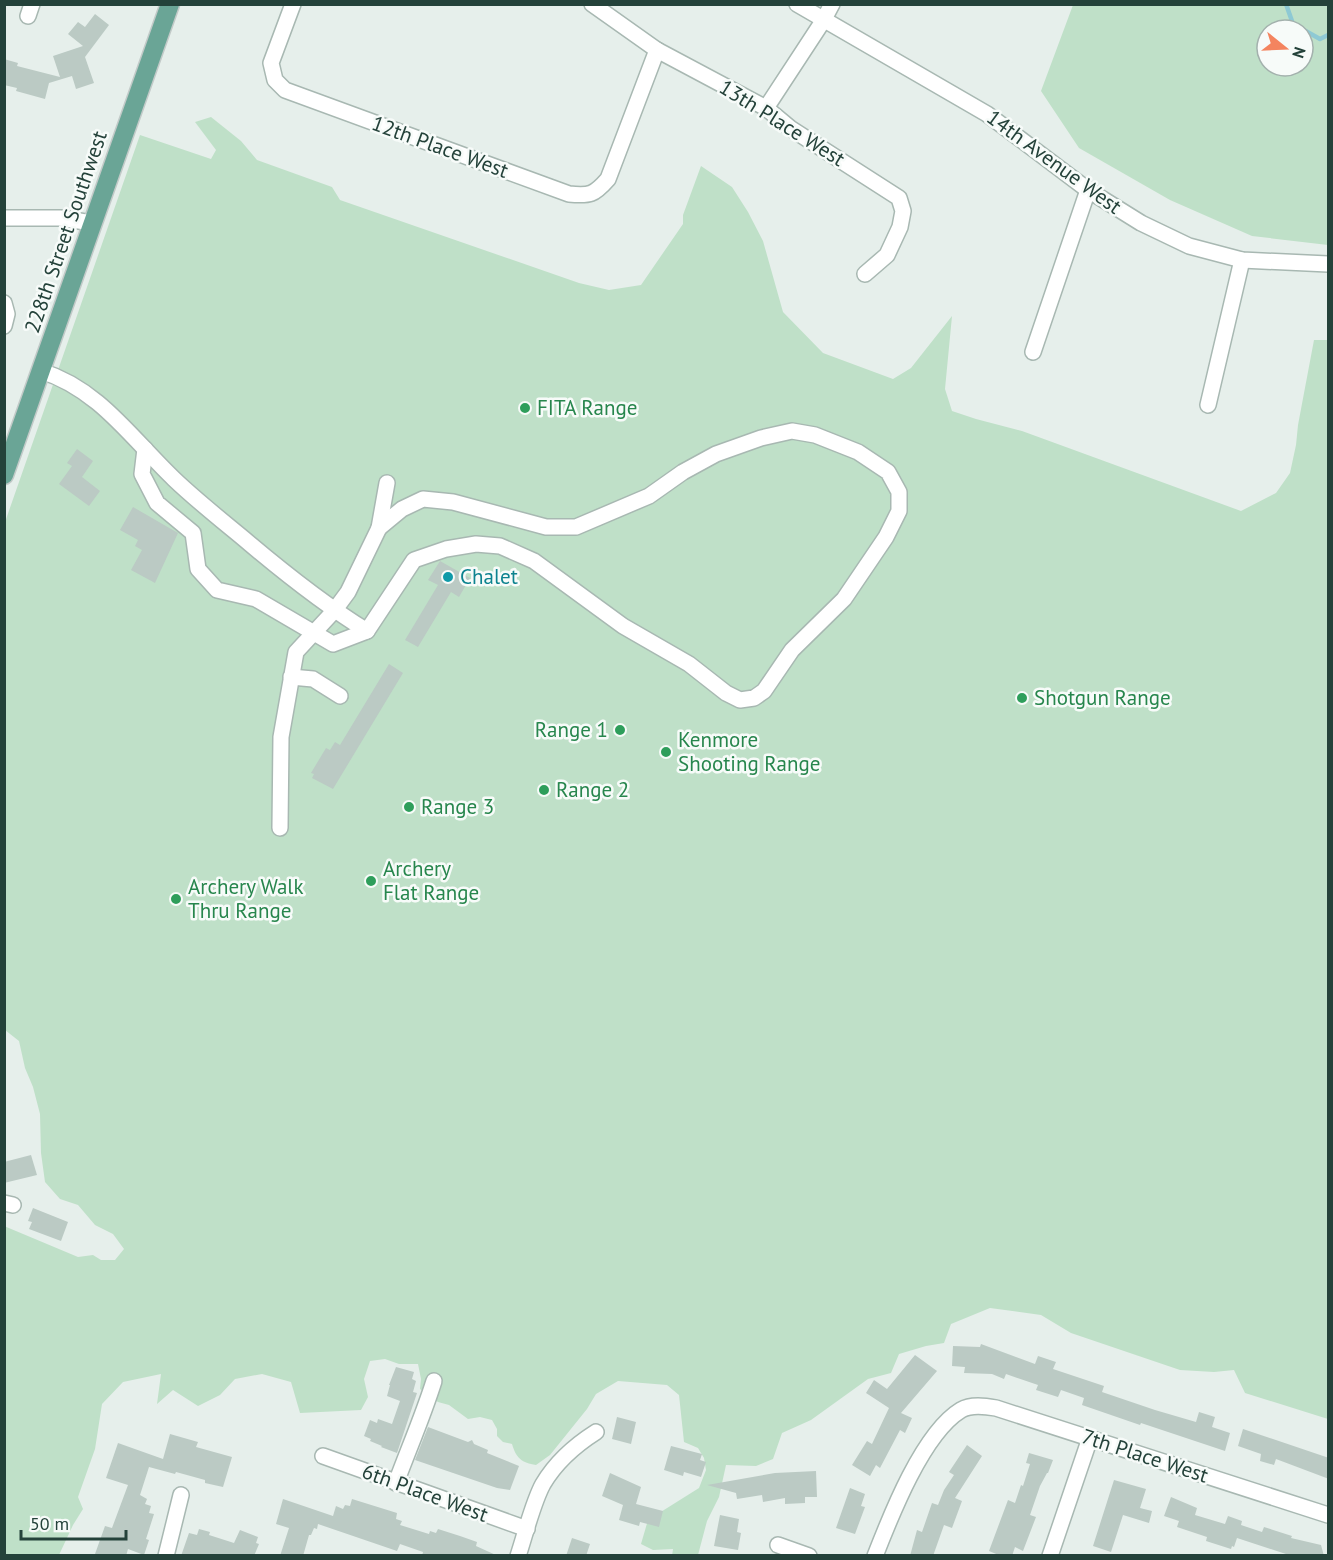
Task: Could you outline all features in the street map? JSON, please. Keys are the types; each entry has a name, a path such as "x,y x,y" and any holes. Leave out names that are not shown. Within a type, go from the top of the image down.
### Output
{"main road":[{"name":"228th Street Southwest","path":"4,475 170,4"}],"street":[{"name":"12th Place West","path":"293,4 271,63 275,80 285,90 569,194 583,196 596,192 608,179 657,50"},
{"name":"13th Place West","path":"592,4 657,50 766,108 790,128 898,198 903,211 900,226 887,255 865,274"},
{"name":"14th Avenue West","path":"797,4 987,114 1088,190 1141,223 1189,246 1242,260 1329,264"},
{"path":"766,108 832,4"},
{"path":"1033,352 1088,190"},
{"path":"4,218 60,218 92,223"},
{"path":"1208,405 1242,260"},
{"path":"4,303 7,314 4,326"},
{"path":"41,371 60,377 81,389 118,419 174,479 211,512 320,601 367,631"},
{"path":"145,449 142,474 157,503 193,533 198,569 217,590 256,599 333,644 367,631 414,560 446,549 476,544 500,546 534,561 623,626 689,664 726,693 740,700 754,698 764,691 792,650 844,599 886,537 899,511 899,492 888,472 858,452 815,435 792,431 761,438 716,454 683,472 649,496 576,527 546,526 453,502 423,500 402,509 380,528"},
{"path":"280,828 281,737 296,652 334,611 348,592 380,528 387,483"},
{"path":"291,677 313,679 340,696"},
{"path":"396,1483 434,1381"},
{"name":"7th Place West","path":"875,1556 896,1501 924,1451 945,1425 961,1410 979,1405 996,1408 1329,1515"},
{"path":"518,1556 542,1485 574,1446 596,1432"},
{"path":"1050,1556 1090,1438"},
{"name":"6th Place West","path":"323,1456 527,1529"},
{"path":"166,1556 181,1495"},
{"path":"778,1545 810,1556"}],"green space":[{"path":"1073,5 1328,5 1328,245 1252,236 1170,200 1079,148 1041,91"},
{"name":"Kenmore Shooting Range","path":"211,117 241,141 257,160 332,187 340,200 579,283 609,290 641,285 683,224 683,215 701,166 732,187 763,241 783,312 823,353 893,379 911,368 952,316 945,389 952,411 1022,431 1241,511 1276,493 1290,473 1314,340 1328,340 1328,1419 1245,1393 1234,1370 1214,1372 1180,1370 1071,1333 1041,1315 990,1308 951,1324 944,1343 899,1354 891,1373 868,1379 811,1420 782,1433 773,1459 756,1466 726,1465 719,1497 707,1521 698,1555 672,1556 673,1549 653,1550 641,1544 648,1520 699,1488 706,1470 704,1458 698,1448 684,1442 679,1395 667,1385 618,1381 596,1394 587,1409 550,1455 536,1465 520,1459 512,1444 503,1442 497,1436 497,1429 492,1420 480,1417 468,1419 449,1405 438,1402 420,1389 418,1364 399,1364 385,1359 370,1361 364,1379 368,1397 361,1410 300,1413 291,1382 262,1374 235,1379 220,1395 198,1406 173,1390 157,1404 161,1374 123,1382 102,1404 95,1449 78,1497 83,1509 59,1555 5,1555 4,1226 78,1257 93,1255 101,1260 115,1260 124,1249 113,1234 95,1225 78,1205 60,1199 45,1182 41,1153 40,1114 33,1087 25,1068 19,1041 5,1030 4,525 140,135 211,159 216,150 195,122"}],"building":[{"path":"95,14 109,25 85,57 94,83 76,89 72,76 49,83 45,99 16,91 17,88 4,85 4,59 18,63 17,66 60,77 53,56 83,46 68,34 78,22 85,27"},
{"path":"77,449 93,461 82,477 100,491 89,506 59,484 72,466 67,463"},
{"path":"133,507 178,533 155,583 131,570 142,550 135,546 138,540 120,530"},
{"path":"440,561 470,578 459,597 451,592 418,647 405,640 438,585 428,580"},
{"path":"389,664 403,673 333,789 312,778 314,774 311,773 326,748 330,750 335,742 340,745"},
{"path":"31,1155 37,1175 4,1183 4,1162"},
{"path":"33,1208 68,1222 61,1241 29,1229 32,1222 28,1221"},
{"path":"981,1344 1035,1364 1038,1356 1056,1362 1053,1369 1104,1386 1102,1392 1155,1410 1196,1422 1199,1412 1215,1417 1212,1427 1230,1433 1225,1451 1082,1405 1084,1398 1061,1390 1058,1397 1036,1390 1038,1385 1006,1374 1004,1379 992,1374 964,1373 965,1367 952,1366 953,1346 980,1347"},
{"path":"915,1355 937,1371 901,1413 912,1418 905,1433 900,1430 880,1468 876,1465 870,1476 852,1465 867,1441 872,1444 889,1408 866,1393 874,1380 887,1389"},
{"path":"396,1367 414,1372 412,1379 416,1381 413,1392 417,1393 397,1453 381,1447 364,1436 370,1420 377,1423 378,1419 392,1424 400,1401 387,1396"},
{"path":"617,1417 636,1422 631,1444 612,1439"},
{"path":"428,1427 468,1442 472,1440 474,1444 488,1450 487,1453 519,1466 510,1490 497,1488 415,1460"},
{"path":"1243,1429 1329,1458 1329,1479 1276,1459 1274,1465 1260,1461 1261,1454 1238,1446"},
{"path":"170,1434 198,1442 196,1447 232,1457 223,1487 176,1472 175,1474 149,1467 140,1495 147,1499 145,1504 151,1506 149,1513 154,1514 146,1539 149,1540 144,1555 128,1549 126,1556 95,1554 105,1526 112,1528 128,1485 106,1478 118,1443 163,1459"},
{"path":"967,1445 982,1456 955,1498 962,1501 952,1528 944,1525 933,1556 910,1556 917,1530 922,1532 932,1503 938,1505 954,1475 949,1472"},
{"path":"671,1446 702,1454 700,1460 706,1462 701,1477 684,1472 683,1476 664,1470"},
{"path":"1029,1453 1053,1460 1040,1486 1030,1515 1036,1517 1023,1551 1015,1547 1012,1556 1001,1556 989,1551 1008,1500 1015,1503 1021,1485 1023,1486 1030,1464 1026,1463"},
{"path":"816,1471 817,1497 805,1497 805,1503 785,1504 785,1498 763,1502 762,1495 737,1499 736,1493 707,1485 775,1473"},
{"path":"610,1473 641,1487 636,1504 663,1511 659,1527 640,1522 639,1526 619,1520 623,1505 602,1496"},
{"path":"1114,1480 1146,1489 1140,1508 1152,1511 1149,1523 1123,1515 1111,1552 1093,1546"},
{"path":"850,1488 865,1494 861,1506 865,1507 855,1534 836,1528"},
{"path":"1171,1497 1197,1508 1195,1515 1225,1524 1228,1516 1242,1521 1241,1525 1262,1532 1264,1527 1292,1536 1291,1538 1321,1545 1324,1556 1292,1556 1237,1538 1231,1549 1206,1541 1207,1537 1177,1527 1179,1521 1164,1516"},
{"path":"283,1499 333,1516 336,1506 343,1509 345,1505 350,1506 352,1499 397,1513 396,1519 402,1521 400,1525 429,1534 430,1531 436,1533 438,1529 477,1542 476,1546 498,1556 422,1556 423,1552 400,1544 397,1551 318,1524 317,1529 314,1528 309,1535 303,1556 280,1556 289,1528 276,1524"},
{"path":"720,1515 739,1519 737,1532 741,1533 738,1550 714,1546"},
{"path":"199,1529 210,1532 209,1535 234,1543 240,1530 258,1537 256,1543 259,1544 254,1556 181,1556 189,1533 197,1535"},
{"path":"572,1538 590,1544 586,1556 566,1556"}],"waterway":[{"path":"1286,4 1293,24 1320,39 1328,35"}],"place":[{"name":"FITA Range","path":"525,408"},
{"name":"Chalet","path":"448,577"},
{"name":"Shotgun Range","path":"1022,698"},
{"name":"Range 1","path":"620,730"},
{"name":"Kenmore Shooting Range","path":"666,752"},
{"name":"Range 2","path":"544,790"},
{"name":"Range 3","path":"409,807"},
{"name":"Archery Flat Range","path":"371,881"},
{"name":"Archery Walk Thru Range","path":"176,899"}]}
